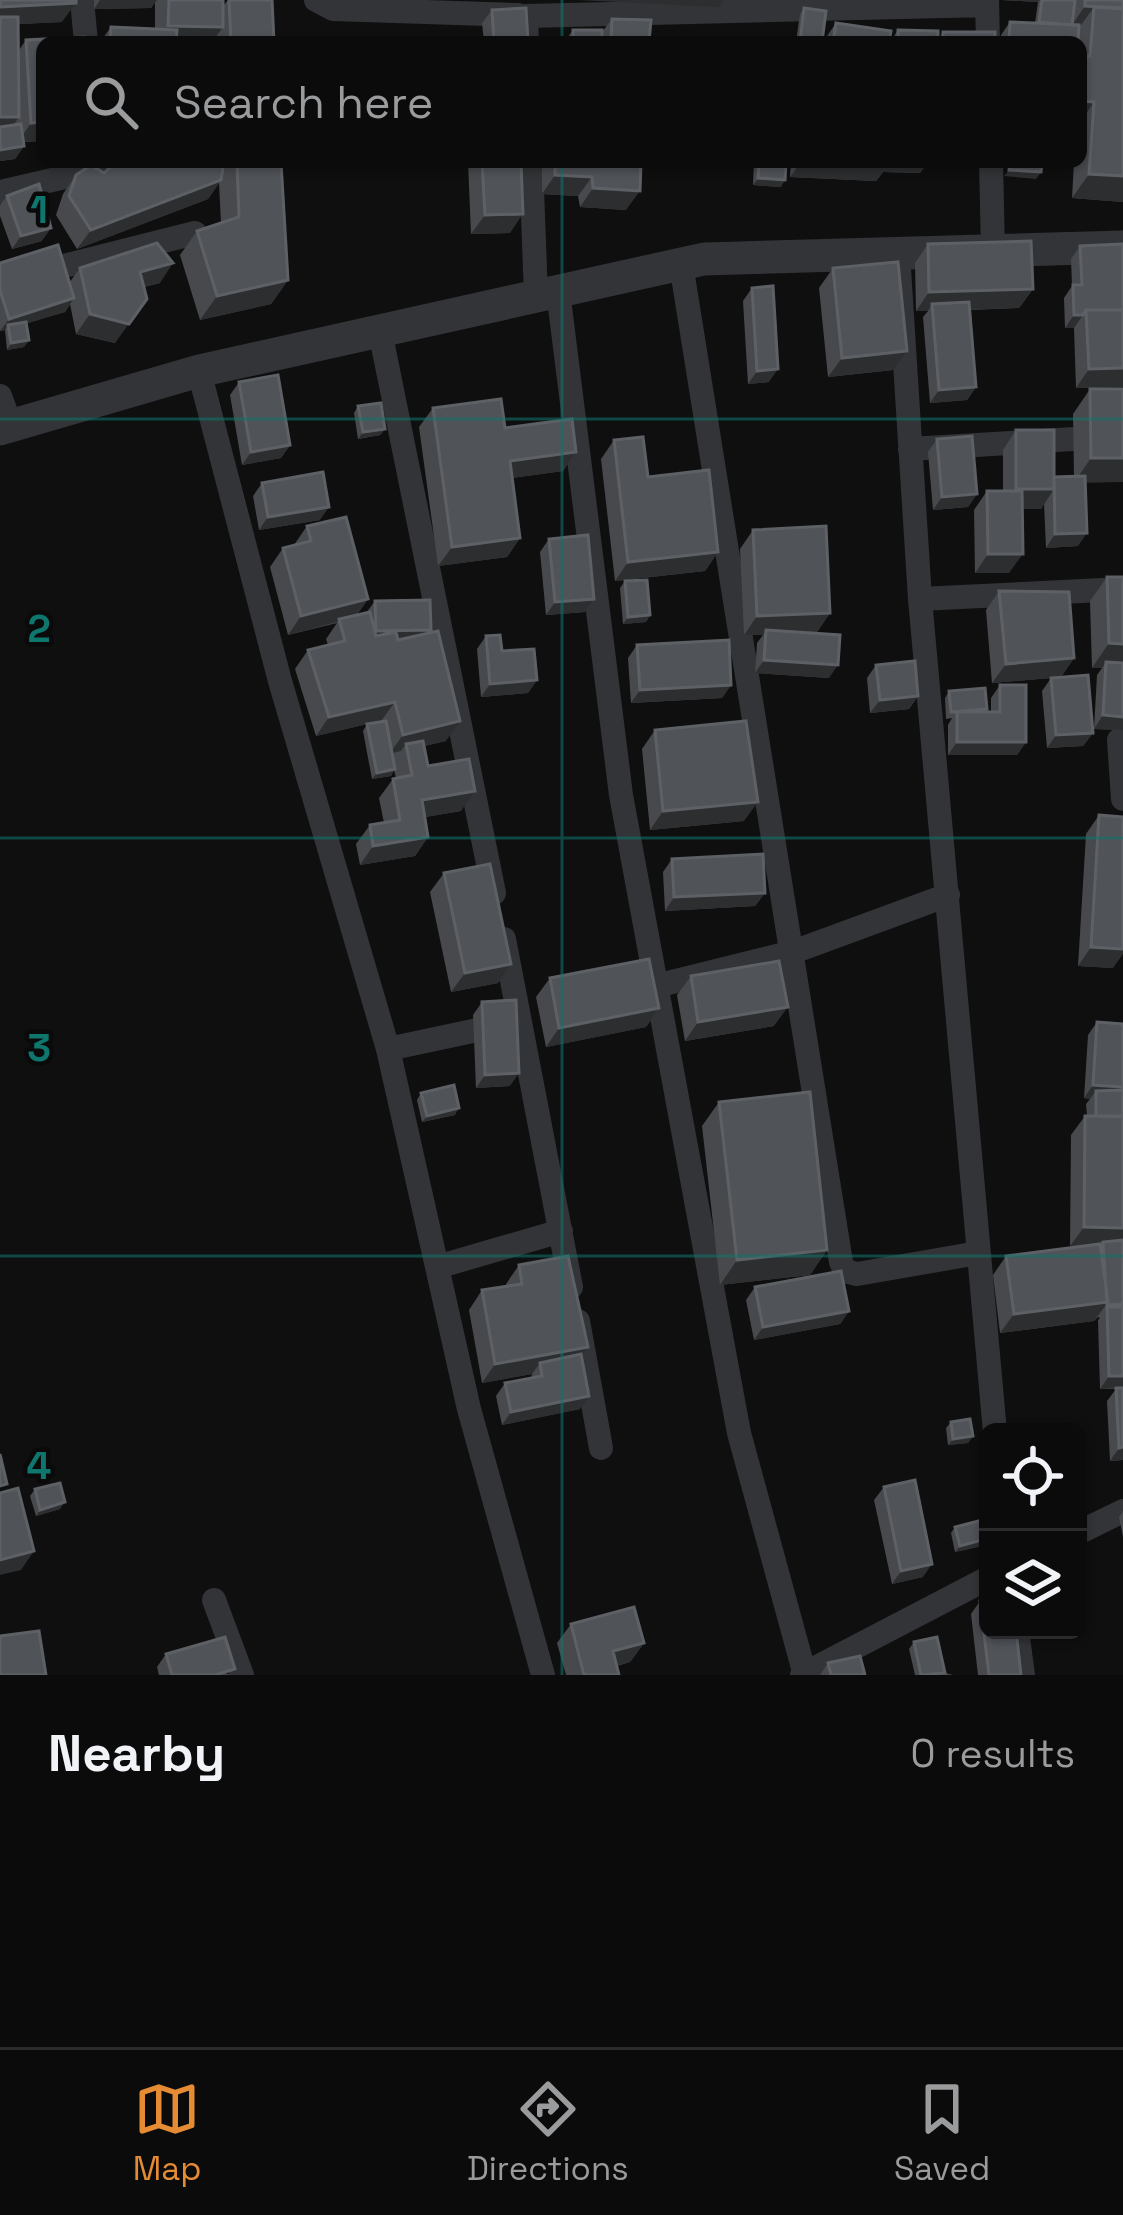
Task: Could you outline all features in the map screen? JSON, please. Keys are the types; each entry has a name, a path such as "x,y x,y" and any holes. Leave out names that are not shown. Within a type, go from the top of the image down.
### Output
{"street":[{"path":"82,0 85,36"},
{"path":"316,0 333,9 526,16 987,3 988,36"},
{"path":"526,16 527,36"},
{"path":"0,192 93,168"},
{"path":"533,168 621,795 739,1433 804,1675 979,1583"},
{"path":"991,168 994,250"},
{"path":"0,282 195,233"},
{"path":"4,417 681,264 1123,247"},
{"path":"898,253 920,598 994,1423"},
{"path":"681,264 845,1271 856,1274 978,1253"},
{"path":"380,331 602,1448"},
{"path":"199,371 280,681 388,1049 469,1409 543,1675"},
{"path":"910,449 1123,436"},
{"path":"920,598 1123,589"},
{"path":"1123,740 1119,740 1123,799"},
{"path":"656,986 793,952 948,895"},
{"path":"388,1049 520,1021"},
{"path":"437,1268 561,1231"},
{"path":"1082,1531 1123,1511"},
{"path":"214,1600 242,1675"},
{"path":"1018,1639 1023,1675"}],"building":[{"path":"0,0 76,0 76,3 0,7"},
{"path":"169,0 223,0 223,27 168,26"},
{"path":"229,0 272,0 274,36 231,36"},
{"path":"1042,0 1075,0 1072,25 1039,22"},
{"path":"1085,0 1123,0 1123,8 1085,6"},
{"path":"1094,7 1123,9 1123,176 1089,174 1094,102 1087,101"},
{"path":"526,8 528,36 494,36 492,10"},
{"path":"804,8 826,11 823,36 801,36"},
{"path":"0,17 18,17 19,117 0,117"},
{"path":"612,19 651,20 650,36 611,36"},
{"path":"1010,22 1079,25 1078,36 1009,36"},
{"path":"836,23 891,31 890,36 834,36"},
{"path":"111,27 177,30 176,36 110,36"},
{"path":"573,30 602,30 602,36 573,36"},
{"path":"898,30 938,31 938,36 898,36"},
{"path":"943,32 995,32 995,36 943,36"},
{"path":"36,39 36,123 31,123 26,40"},
{"path":"21,124 24,146 0,150 0,127"},
{"path":"86,168 104,173 109,168 223,168 221,180 91,230 69,196 76,175"},
{"path":"237,168 281,168 288,280 217,296 197,231 239,217"},
{"path":"482,168 521,168 523,214 485,215"},
{"path":"555,168 641,168 640,191 593,188 592,177 555,175"},
{"path":"759,168 786,168 785,180 758,178"},
{"path":"1009,168 1041,168 1041,172"},
{"path":"39,184 51,228 21,236 7,196"},
{"path":"1031,241 1033,289 929,292 928,244"},
{"path":"157,243 173,263 140,272 147,299 129,324 90,314 80,268"},
{"path":"1123,244 1123,310 1086,310 1074,315 1073,285 1082,285 1080,246"},
{"path":"58,245 74,298 9,319 0,290 0,263"},
{"path":"898,262 907,351 842,358 833,268"},
{"path":"773,286 778,369 757,371 752,288"},
{"path":"969,302 976,387 939,390 932,304"},
{"path":"1086,310 1123,310 1123,368 1089,369"},
{"path":"26,322 29,340 11,343 8,325"},
{"path":"278,375 290,445 251,452 239,382"},
{"path":"1090,389 1123,389 1123,458 1091,458"},
{"path":"501,399 505,428 572,419 576,452 510,461 520,538 452,547 433,408"},
{"path":"381,403 385,429 363,432 358,406"},
{"path":"1016,430 1054,430 1054,489 1016,489"},
{"path":"972,436 977,494 942,497 937,439"},
{"path":"643,437 648,477 709,470 718,552 628,562 614,440"},
{"path":"323,472 329,507 268,517 262,483"},
{"path":"1085,476 1087,533 1055,534 1054,477"},
{"path":"987,491 1022,491 1023,554 988,554"},
{"path":"346,517 368,599 301,616 283,548 311,541 307,526"},
{"path":"826,526 830,613 757,616 753,530"},
{"path":"588,535 594,599 555,602 549,539"},
{"path":"1107,577 1123,577 1123,644 1109,643"},
{"path":"647,580 650,615 628,617 625,581"},
{"path":"999,591 1069,592 1074,658 1006,664"},
{"path":"430,600 431,630 376,631 375,601"},
{"path":"370,612 376,636 396,632 398,640 438,631 460,721 403,735 395,702 329,717 308,650 345,641 339,619"},
{"path":"766,630 840,635 838,665 764,660"},
{"path":"500,635 502,651 534,649 537,680 490,684 486,636"},
{"path":"729,640 731,685 640,690 637,645"},
{"path":"915,661 918,696 880,700 876,665"},
{"path":"1106,662 1123,663 1123,717 1103,715"},
{"path":"1088,675 1093,733 1056,735 1051,678"},
{"path":"1000,685 1026,685 1026,742 957,742 957,712 1000,712"},
{"path":"985,688 987,709 951,712 949,691"},
{"path":"386,721 395,769 377,773 367,724"},
{"path":"746,721 758,802 663,811 655,730"},
{"path":"423,741 428,766 469,759 475,791 422,800 428,837 373,846 370,825 400,820 393,779 412,775 406,744"},
{"path":"1099,815 1123,817 1123,949 1091,947"},
{"path":"763,854 765,893 674,897 672,859"},
{"path":"490,864 511,964 465,973 444,873"},
{"path":"649,959 659,1008 559,1028 550,978"},
{"path":"779,961 788,1007 698,1022 691,976"},
{"path":"516,1000 519,1073 485,1075 482,1002"},
{"path":"1097,1022 1123,1024 1123,1087 1093,1085"},
{"path":"454,1085 459,1108 427,1116 421,1093"},
{"path":"1123,1090 1123,1117 1096,1116 1096,1091"},
{"path":"810,1092 827,1250 737,1260 719,1102"},
{"path":"1085,1116 1123,1116 1123,1228 1084,1227"},
{"path":"1123,1240 1123,1304 1107,1305 1103,1242"},
{"path":"1100,1244 1108,1302 1014,1314 1006,1256"},
{"path":"568,1256 588,1347 495,1364 482,1290 522,1284 519,1265"},
{"path":"841,1271 849,1311 763,1327 755,1287"},
{"path":"1107,1307 1123,1307 1123,1376 1109,1376"},
{"path":"581,1354 589,1396 511,1412 505,1383 542,1376 540,1363"},
{"path":"1116,1388 1123,1388 1123,1447 1119,1448"},
{"path":"970,1419 973,1436 953,1439 951,1422"},
{"path":"0,1454 7,1484 0,1486"},
{"path":"915,1480 932,1564 901,1571 884,1487"},
{"path":"60,1483 65,1502 40,1510 35,1489"},
{"path":"18,1488 34,1551 0,1560 0,1493"},
{"path":"979,1521 979,1541 960,1546 955,1527"},
{"path":"634,1607 644,1643 613,1651 619,1675 584,1675 571,1624"},
{"path":"39,1631 46,1675 0,1675 0,1636"},
{"path":"225,1637 235,1669 215,1675 172,1675 166,1654"},
{"path":"937,1637 945,1673 921,1675 914,1642"},
{"path":"985,1639 1017,1639 1021,1675 989,1675"},
{"path":"860,1656 865,1675 831,1675 828,1663"}]}
